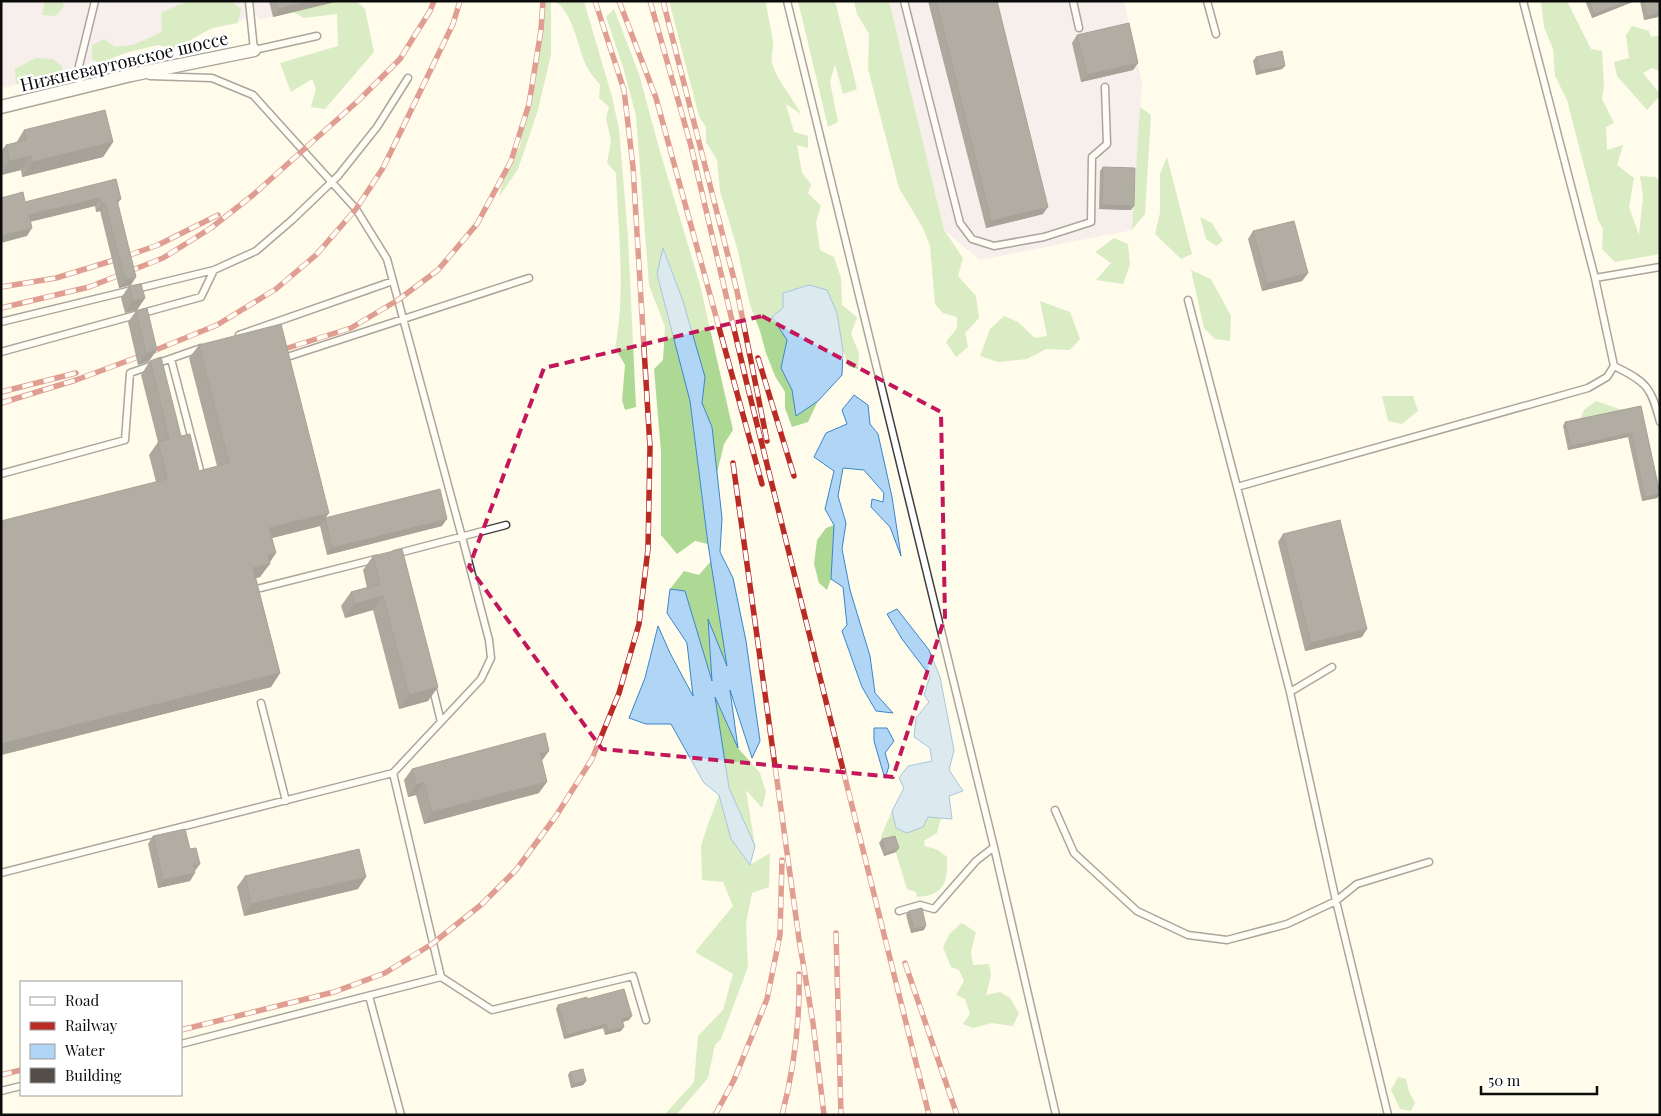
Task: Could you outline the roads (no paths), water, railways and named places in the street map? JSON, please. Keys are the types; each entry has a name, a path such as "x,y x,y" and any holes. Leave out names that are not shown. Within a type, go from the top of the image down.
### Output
{"street":[{"name":"Нижневартовское шоссе","path":"1,107 131,75 254,50"}],"lane":[{"path":"80,88 79,66 95,1"},
{"path":"249,1 254,50 317,36"},
{"path":"788,1 994,847 1056,1115"},
{"path":"904,1 960,223 972,239 994,246 1044,237 1091,222 1092,157 1107,144 1105,87"},
{"path":"1073,1 1079,28"},
{"path":"1208,1 1216,34"},
{"path":"1237,486 1588,388 1607,377 1614,366 1595,278 1523,1"},
{"path":"1,873 393,773 481,679 491,658 489,640 387,259 356,209 252,95 212,78 131,75"},
{"path":"1,322 214,270 256,250 292,220 338,176 377,127 408,78"},
{"path":"1595,278 1660,267"},
{"path":"1,352 201,297 214,270"},
{"path":"284,358 529,278"},
{"path":"236,336 394,281"},
{"path":"1188,300 1290,692 1336,901 1388,1115"},
{"path":"1,474 125,440 130,373 208,346"},
{"path":"171,358 200,470"},
{"path":"1614,366 1637,377 1653,396 1660,422"},
{"path":"390,555 506,525"},
{"path":"399,553 402,562"},
{"path":"252,590 381,558"},
{"path":"1290,692 1332,667"},
{"path":"430,675 441,722"},
{"path":"261,703 286,801"},
{"path":"393,773 440,977 492,1010 632,976 646,1020"},
{"path":"1055,810 1074,853 1137,911 1188,935 1227,940 1287,924 1336,901 1357,884 1429,862"},
{"path":"899,911 920,905 934,908 976,861 994,847"},
{"path":"182,1044 440,977"},
{"path":"369,996 400,1115"},
{"path":"1,1091 20,1086"}],"water":[{"path":"663,248 683,301 705,377 702,403 712,427 722,518 720,552 733,578 746,641 760,741 752,758 730,690 738,748 715,697 729,788 755,846 750,865 731,839 719,795 704,783 671,724 646,724 629,718 645,678 658,626 693,696 687,643 667,613 670,589 685,591 712,681 708,619 727,666 708,544 690,401 657,274"},
{"path":"809,285 827,290 837,313 843,350 842,375 818,401 796,416 792,390 781,368 787,340 772,317 783,308 783,293"},
{"path":"854,395 868,405 870,424 878,434 892,497 901,556 890,527 871,507 872,499 883,502 884,493 864,470 843,468 838,496 846,523 842,549 850,590 870,656 875,693 893,713 876,711 862,687 842,631 847,625 843,587 831,579 834,525 825,509 834,471 814,457 826,433 847,424 842,410"},
{"path":"897,609 929,650 940,677 954,750 949,770 963,791 949,796 952,819 928,817 923,827 907,833 896,828 892,811 904,788 899,778 908,766 932,761 930,748 914,737 916,718 929,702 924,695 930,676 902,639 887,614"},
{"path":"874,728 887,728 894,741 885,753 889,766 885,779 874,741"}],"railway":[{"path":"1,308 89,287 163,258 211,228 253,195 359,100 400,59 430,11 434,1"},
{"path":"1,403 76,380 217,325 276,289 316,255 356,209 383,168 453,24 460,1"},
{"path":"275,352 351,328 398,300 438,270 477,224 511,161 529,104 541,30 543,1"},
{"path":"182,1030 334,992 385,973 432,944 482,904 516,870 556,816 592,759 619,693 639,624 648,549 650,447 633,167 624,90 595,1"},
{"path":"619,1 656,98 762,484"},
{"path":"650,1 691,146 746,380 929,1115"},
{"path":"663,1 737,291 767,441"},
{"path":"1,287 56,278 121,258 158,245 218,215"},
{"path":"758,358 794,476"},
{"path":"1,392 76,373"},
{"path":"733,463 799,939 813,1023 824,1115"},
{"path":"715,1115 734,1080 767,999 780,935 782,860"},
{"path":"836,933 841,1115"},
{"path":"905,963 957,1115"},
{"path":"782,1115 795,1045 799,974"},
{"path":"1,1075 20,1070"}]}
